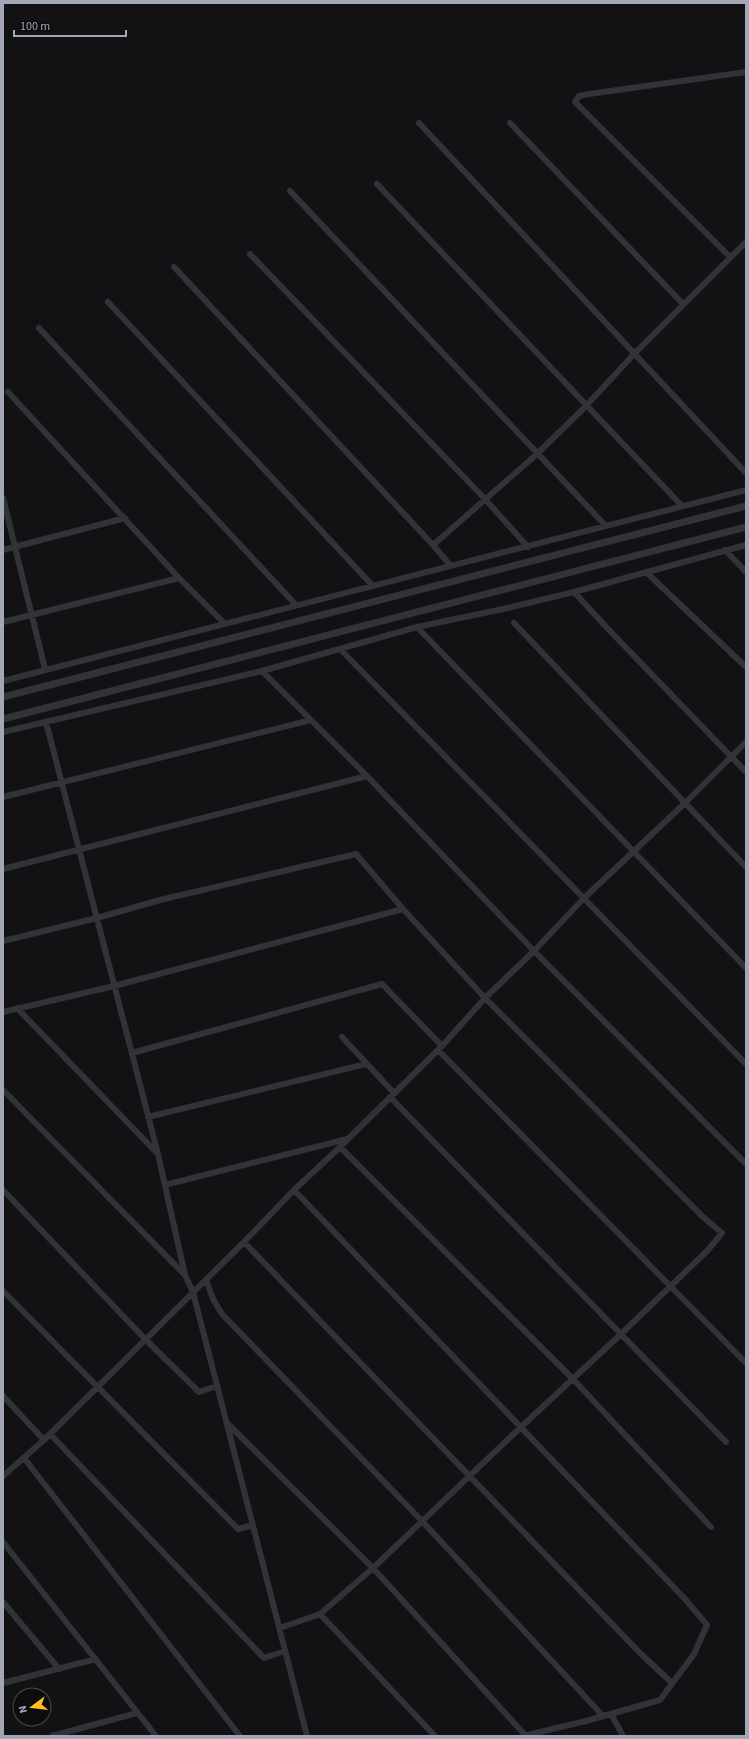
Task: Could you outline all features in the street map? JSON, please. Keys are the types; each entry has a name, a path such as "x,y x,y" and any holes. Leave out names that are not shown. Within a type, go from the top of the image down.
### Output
{"street":[{"path":"730,257 575,102 579,96 589,94 746,72"},
{"path":"419,123 746,473"},
{"path":"510,123 683,304"},
{"path":"377,184 682,506"},
{"path":"290,191 605,525"},
{"path":"434,545 537,454 587,405 683,304 746,242"},
{"path":"250,254 528,547"},
{"path":"174,267 434,545 450,565"},
{"path":"108,302 372,585"},
{"path":"39,328 296,605"},
{"path":"8,392 179,578 225,624"},
{"path":"3,681 450,565 528,547 605,525 746,490"},
{"path":"3,498 45,669"},
{"path":"3,697 746,506"},
{"path":"3,550 125,518"},
{"path":"3,719 746,527"},
{"path":"3,732 262,671 341,650 417,627 574,592 746,545"},
{"path":"725,550 746,572"},
{"path":"646,572 746,667"},
{"path":"3,622 33,616 179,578"},
{"path":"574,592 746,772"},
{"path":"514,623 746,867"},
{"path":"417,627 746,968"},
{"path":"341,650 746,1064"},
{"path":"262,671 367,776 534,951 746,1164"},
{"path":"3,797 311,720"},
{"path":"46,722 80,848 158,1154 185,1275 193,1292 307,1736"},
{"path":"3,1476 44,1440 206,1280 294,1190 340,1147 440,1048 485,998 534,951 583,899 685,803 746,742"},
{"path":"3,869 80,848 367,776"},
{"path":"3,941 97,918 160,900 356,854 485,998 702,1216 722,1233 707,1251 620,1335 521,1426 373,1568 320,1614 280,1628"},
{"path":"3,1012 114,986 404,909"},
{"path":"132,1053 382,984 440,1048 746,1363"},
{"path":"17,1008 158,1154"},
{"path":"342,1037 392,1095 620,1335 726,1442"},
{"path":"148,1117 366,1064"},
{"path":"3,1090 185,1275"},
{"path":"164,1185 348,1139"},
{"path":"340,1147 573,1379 711,1527"},
{"path":"3,1190 145,1340 199,1392 217,1386"},
{"path":"227,1422 373,1568 524,1736 535,1735 660,1700 694,1654 707,1625 685,1599 294,1190"},
{"path":"244,1242 635,1648 672,1683"},
{"path":"206,1280 213,1299 222,1314 422,1521 604,1716"},
{"path":"3,1291 238,1529 253,1525"},
{"path":"3,1396 44,1440"},
{"path":"50,1434 264,1658 286,1651"},
{"path":"24,1458 240,1736"},
{"path":"3,1542 156,1736"},
{"path":"3,1602 59,1669"},
{"path":"320,1614 435,1736"},
{"path":"3,1683 96,1659"},
{"path":"52,1736 137,1713"},
{"path":"611,1714 623,1736"}]}
